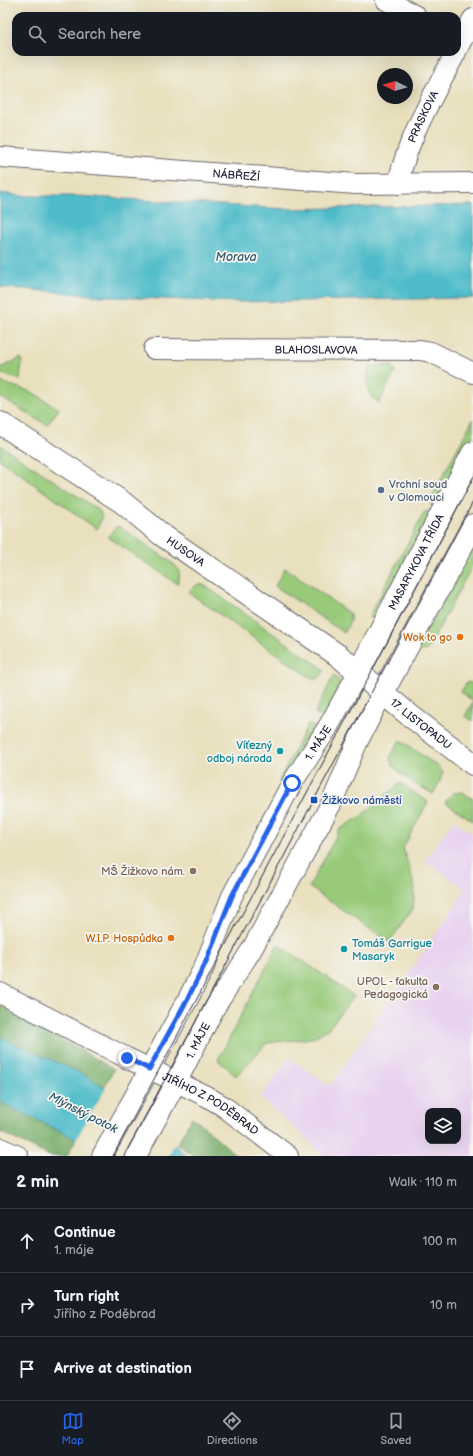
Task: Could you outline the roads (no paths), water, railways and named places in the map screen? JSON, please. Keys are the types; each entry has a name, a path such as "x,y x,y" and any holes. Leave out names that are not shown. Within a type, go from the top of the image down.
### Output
{"street":[{"path":"386,0 408,12"},
{"name":"PRASKOVA","path":"461,40 473,20"},
{"name":"PRASKOVA","path":"398,184 401,169 412,137 452,56"},
{"name":"NÁBŘEŽÍ","path":"0,157 349,183 473,183"},
{"name":"BLAHOSLAVOVA","path":"154,349 420,350 431,352 473,373"},
{"name":"HUSOVA","path":"0,423 122,502 162,535 308,634 371,682"},
{"name":"MASARYKOVA TŘÍDA","path":"371,682 473,453"},
{"path":"371,682 473,526"},
{"name":"17. LISTOPADU","path":"371,682 408,714 473,764"},
{"name":"1. MÁJE","path":"102,1156 188,998 205,964 232,896 292,783 328,727 371,682"},
{"name":"1. MÁJE","path":"136,1156 215,1007 252,948 331,804 357,743 371,682"},
{"name":"JIŘÍHO Z PODĚBRAD","path":"0,993 145,1076 172,1089 223,1106 288,1156"},
{"path":"0,1148 18,1156"}],"water":[{"name":"Morava","path":"0,193 22,196 77,196 286,209 473,205 473,298 237,302 113,297 0,287"},
{"name":"Mlýnský potok","path":"0,1037 77,1071 105,1087 187,1156 114,1156 0,1102"}],"tram line":[{"path":"113,1156 389,639 473,478"},
{"path":"124,1156 473,502"}],"place":[{"name":"Vrchní soud v Olomouci","path":"381,490"},
{"name":"Wok to go","path":"460,637"},
{"name":"Víťezný odboj národa","path":"280,751"},
{"name":"Žižkovo náměstí","path":"314,800"},
{"name":"MŠ Žižkovo nám.","path":"193,871"},
{"name":"W.I.P. Hospůdka","path":"171,938"},
{"name":"Tomáš Garrigue Masaryk","path":"344,949"},
{"name":"UPOL - fakulta Pedagogická","path":"436,987"}]}
